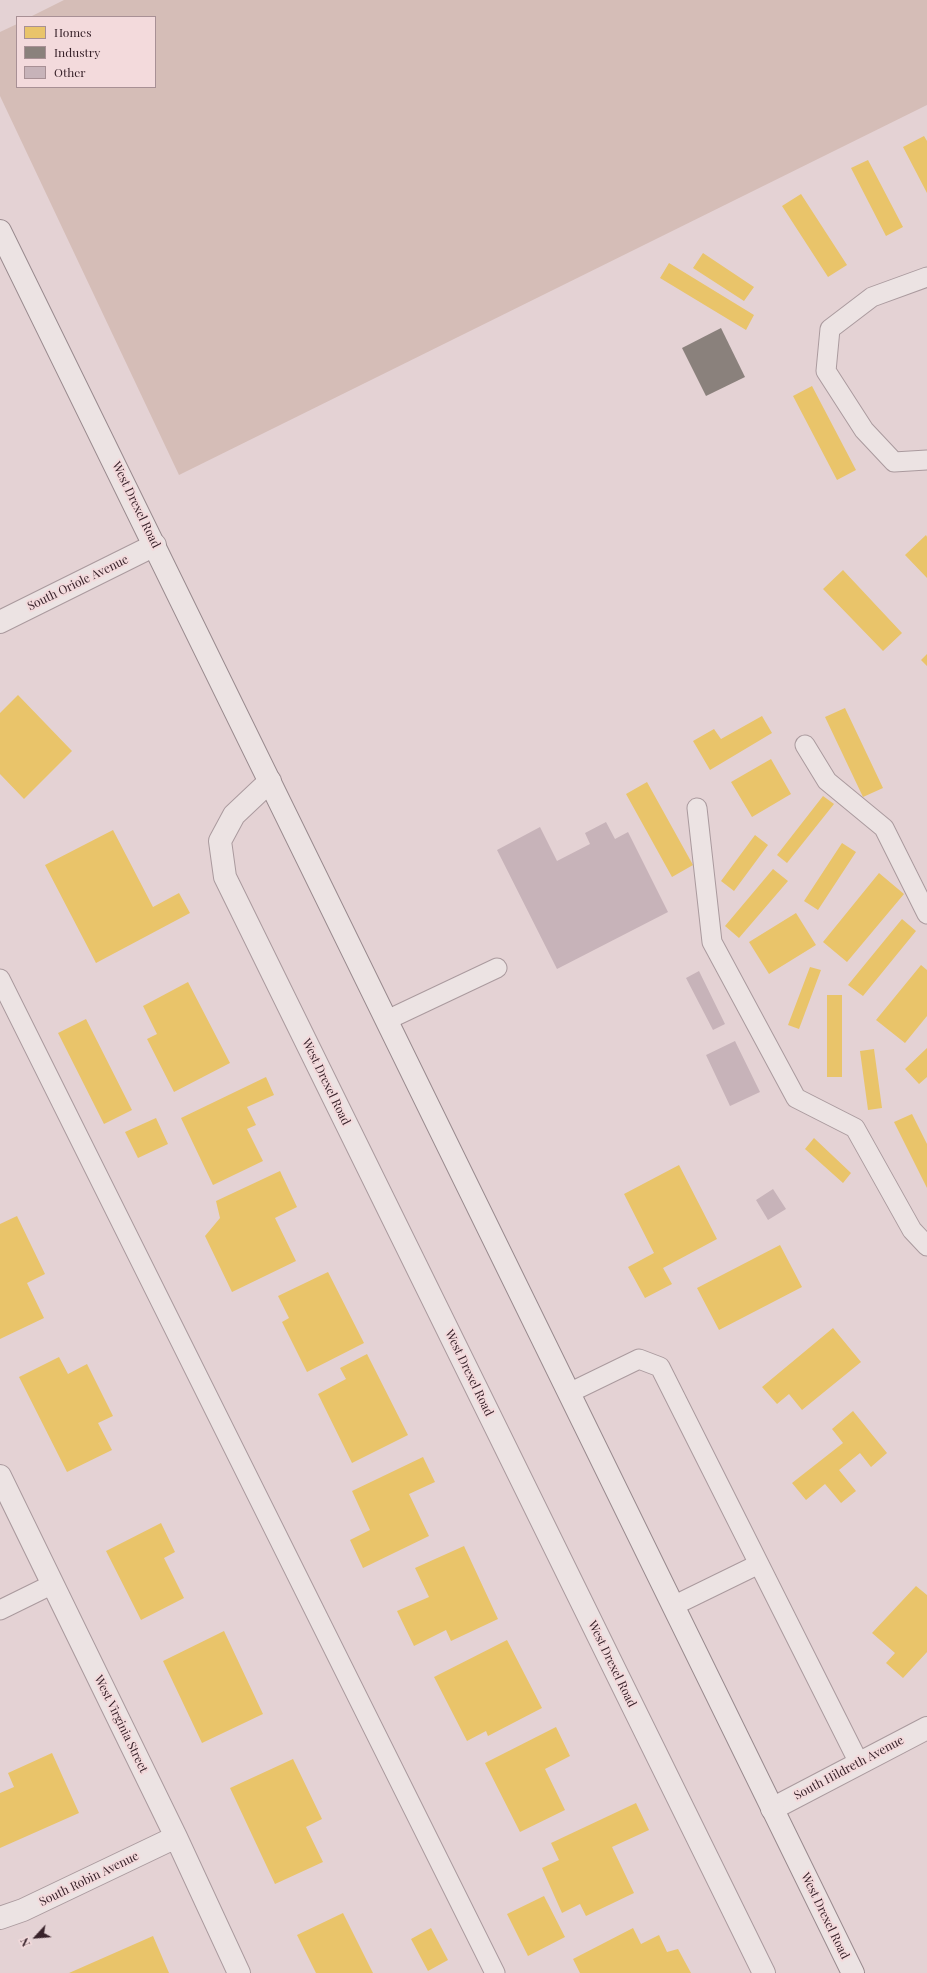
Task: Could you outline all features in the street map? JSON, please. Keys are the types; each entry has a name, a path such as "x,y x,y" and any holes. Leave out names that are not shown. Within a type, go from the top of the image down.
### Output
{"street":[{"name":"West Drexel Road","path":"1,234 155,545 853,1973"},
{"name":"South Oriole Avenue","path":"0,622 155,545"},
{"name":"West Drexel Road","path":"270,781 234,815 220,841 225,877 764,1973"},
{"name":"West Virginia Street","path":"0,1476 176,1837 239,1973"},
{"name":"South Hildreth Avenue","path":"772,1809 927,1728"},
{"name":"South Robin Avenue","path":"0,1918 23,1910 176,1837"}],"lane":[{"path":"927,277 872,297 830,329 826,371 864,430 894,462 927,460"},
{"path":"805,745 827,781 884,828 927,914"},
{"path":"697,808 712,942 796,1098 855,1128 912,1230 927,1246"},
{"path":"387,1020 497,968"},
{"path":"0,979 495,1973"},
{"path":"569,1392 639,1359 660,1367 859,1763"},
{"path":"673,1606 759,1564"},
{"path":"0,1610 53,1584"}],"shaded area":[{"path":"64,0 927,0 927,105 179,475 0,96 0,32 16,24 16,88 156,88 156,16 32,16"}],"building: Homes":[{"path":"924,136 927,141 927,193 903,147"},
{"path":"868,160 903,227 886,236 851,168"},
{"path":"801,194 847,265 828,277 782,206"},
{"path":"703,253 754,287 744,301 693,268"},
{"path":"669,263 754,315 746,330 660,278"},
{"path":"812,386 856,470 837,480 793,396"},
{"path":"926,535 927,537 927,578 905,555"},
{"path":"843,570 902,633 883,651 823,589"},
{"path":"927,654 927,666 921,660"},
{"path":"18,695 72,751 24,799 0,774 0,713"},
{"path":"845,708 883,788 863,797 825,717"},
{"path":"762,716 772,733 710,770 693,741 714,729 721,739"},
{"path":"771,759 791,794 752,817 731,782"},
{"path":"647,782 693,865 672,877 626,794"},
{"path":"823,796 834,804 787,863 777,855"},
{"path":"113,830 153,907 179,893 190,913 96,963 45,865"},
{"path":"755,835 768,845 734,891 721,881"},
{"path":"842,843 856,852 818,910 804,901"},
{"path":"773,869 788,881 739,938 725,926"},
{"path":"879,873 904,894 847,962 823,942"},
{"path":"796,913 816,945 769,974 749,942"},
{"path":"902,919 916,931 863,996 848,985"},
{"path":"921,965 927,970 927,1016 905,1043 876,1020"},
{"path":"810,967 821,970 799,1029 788,1025"},
{"path":"188,982 230,1063 174,1092 147,1039 157,1034 143,1006"},
{"path":"827,995 842,995 842,1077 827,1077"},
{"path":"86,1019 132,1110 104,1124 58,1033"},
{"path":"927,1048 927,1077 919,1084 905,1069"},
{"path":"874,1049 882,1108 868,1110 860,1051"},
{"path":"266,1077 274,1095 247,1107 256,1125 247,1129 263,1161 213,1185 181,1118"},
{"path":"912,1114 927,1144 927,1188 894,1122"},
{"path":"156,1118 168,1144 138,1158 125,1132"},
{"path":"814,1138 851,1173 843,1183 805,1149"},
{"path":"679,1165 717,1239 663,1268 672,1284 645,1298 628,1267 654,1253 624,1194"},
{"path":"280,1171 297,1207 275,1218 296,1261 232,1292 205,1236 220,1218 216,1201"},
{"path":"17,1216 45,1274 27,1283 44,1318 0,1339 0,1224"},
{"path":"780,1245 802,1287 719,1330 697,1288"},
{"path":"328,1272 364,1343 307,1372 282,1322 289,1318 278,1296"},
{"path":"833,1328 861,1362 802,1410 789,1394 777,1404 762,1387"},
{"path":"367,1354 408,1435 352,1463 318,1394 346,1379 340,1368"},
{"path":"59,1357 68,1374 87,1364 113,1416 98,1423 112,1450 67,1472 19,1377"},
{"path":"853,1411 887,1453 871,1467 860,1453 839,1470 856,1491 841,1503 825,1484 806,1500 792,1483 843,1443 832,1429"},
{"path":"423,1457 435,1482 409,1494 429,1536 363,1568 350,1540 370,1530 352,1491"},
{"path":"161,1523 175,1552 164,1558 184,1598 141,1620 106,1551"},
{"path":"464,1546 498,1619 451,1641 446,1630 414,1646 397,1611 429,1597 415,1568"},
{"path":"916,1586 927,1595 927,1652 903,1678 886,1663 895,1653 872,1633"},
{"path":"224,1631 263,1714 202,1743 163,1661"},
{"path":"507,1640 542,1708 488,1736 486,1731 467,1741 434,1677"},
{"path":"556,1727 570,1756 545,1769 565,1810 520,1832 485,1763"},
{"path":"52,1753 79,1813 0,1848 0,1793 14,1787 8,1773"},
{"path":"293,1759 322,1819 306,1827 323,1862 275,1884 230,1788"},
{"path":"636,1803 649,1830 612,1847 634,1893 586,1916 580,1904 562,1913 542,1868 559,1860 551,1843"},
{"path":"544,1896 565,1937 528,1956 507,1914"},
{"path":"343,1913 373,1973 316,1973 297,1935"},
{"path":"431,1928 448,1960 428,1971 411,1939"},
{"path":"633,1928 641,1944 659,1935 667,1952 678,1949 691,1973 580,1973 573,1959"},
{"path":"153,1936 169,1973 69,1973"}],"building: Industry":[{"path":"721,328 745,377 706,396 682,348"}],"building: Other":[{"path":"606,822 615,839 628,832 668,912 557,969 497,850 540,827 557,861 590,844 585,833"},
{"path":"699,971 725,1024 713,1030 686,978"},
{"path":"735,1041 760,1092 730,1106 706,1055"},
{"path":"773,1189 786,1209 768,1220 756,1200"}]}
